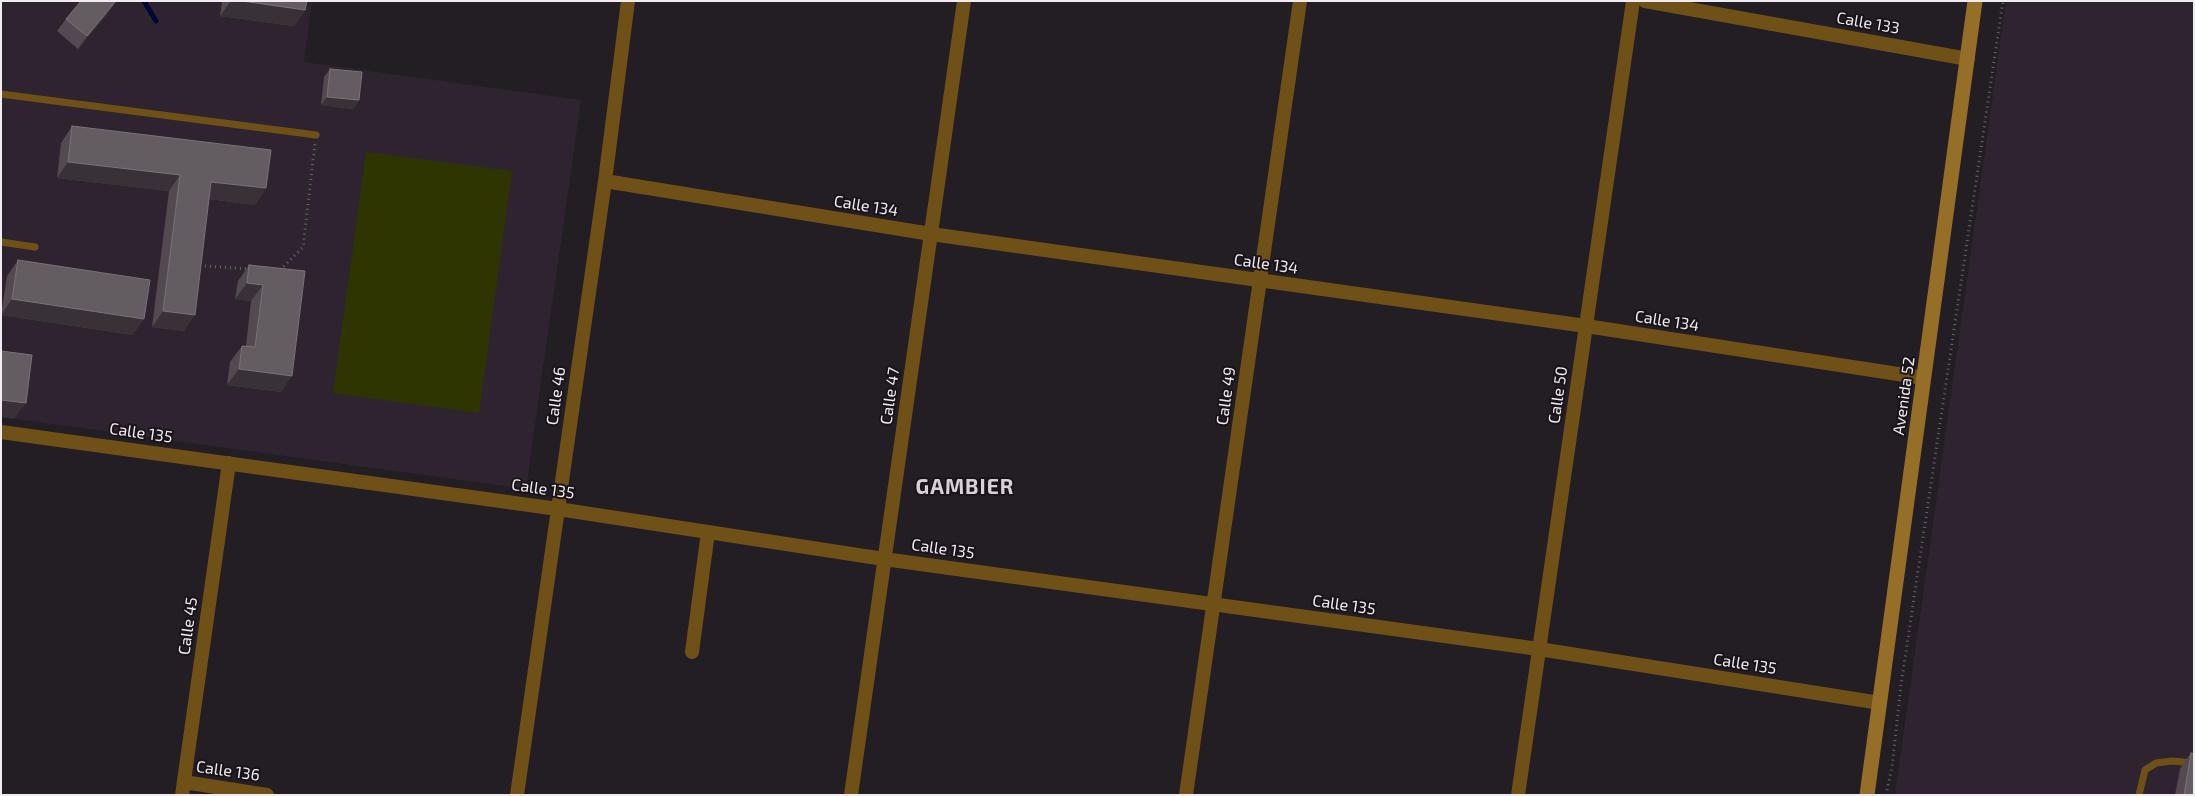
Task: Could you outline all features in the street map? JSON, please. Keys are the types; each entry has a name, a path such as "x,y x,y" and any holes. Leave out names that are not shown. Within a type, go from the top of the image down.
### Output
{"main road":[{"name":"Avenida 52","path":"1866,795 1976,1"}],"street":[{"name":"Calle 46","path":"517,795 605,181 628,1"},
{"name":"Calle 47","path":"851,795 964,1"},
{"name":"Calle 49","path":"1186,795 1300,1"},
{"name":"Calle 50","path":"1518,795 1633,1"},
{"name":"Calle 133","path":"1645,1 1968,59"},
{"name":"Calle 134","path":"605,181 931,234 1586,326 1924,378"},
{"name":"Calle 135","path":"1,432 558,509 884,559 1539,649 1880,704"},
{"name":"Calle 45","path":"183,789 229,463"},
{"path":"692,652 708,532"},
{"name":"Calle 136","path":"183,789 267,795"}],"lane":[{"path":"1,94 316,135"},
{"path":"1,242 36,247"},
{"path":"2139,795 2145,770 2156,762 2172,761 2194,764"}],"path":[{"path":"1886,795 1892,767 1901,685 2002,1"},
{"path":"279,272 303,247 316,135"},
{"path":"205,266 251,270"}],"shaded area":[{"path":"1,1 312,1 304,62 581,100 526,489 1,417"},
{"path":"2006,1 2194,1 2194,795 1895,795"}],"green space":[{"path":"366,152 512,171 479,413 333,393"}],"building":[{"path":"81,1 116,1 87,36 66,19"},
{"path":"242,1 307,1 305,10"},
{"path":"330,69 362,72 359,100 327,97"},
{"path":"72,126 271,150 266,188 211,182 195,315 163,311 180,175 68,162"},
{"path":"18,260 150,280 144,319 12,299"},
{"path":"249,265 305,271 292,376 239,369 242,346 255,347 263,285 247,283"},
{"path":"1,351 32,355 26,403 1,400"},
{"path":"2191,753 2194,754 2194,795 2184,795"}],"waterway":[{"path":"144,1 156,21"}],"district":[{"name":"GAMBIER","path":"965,487"}]}
